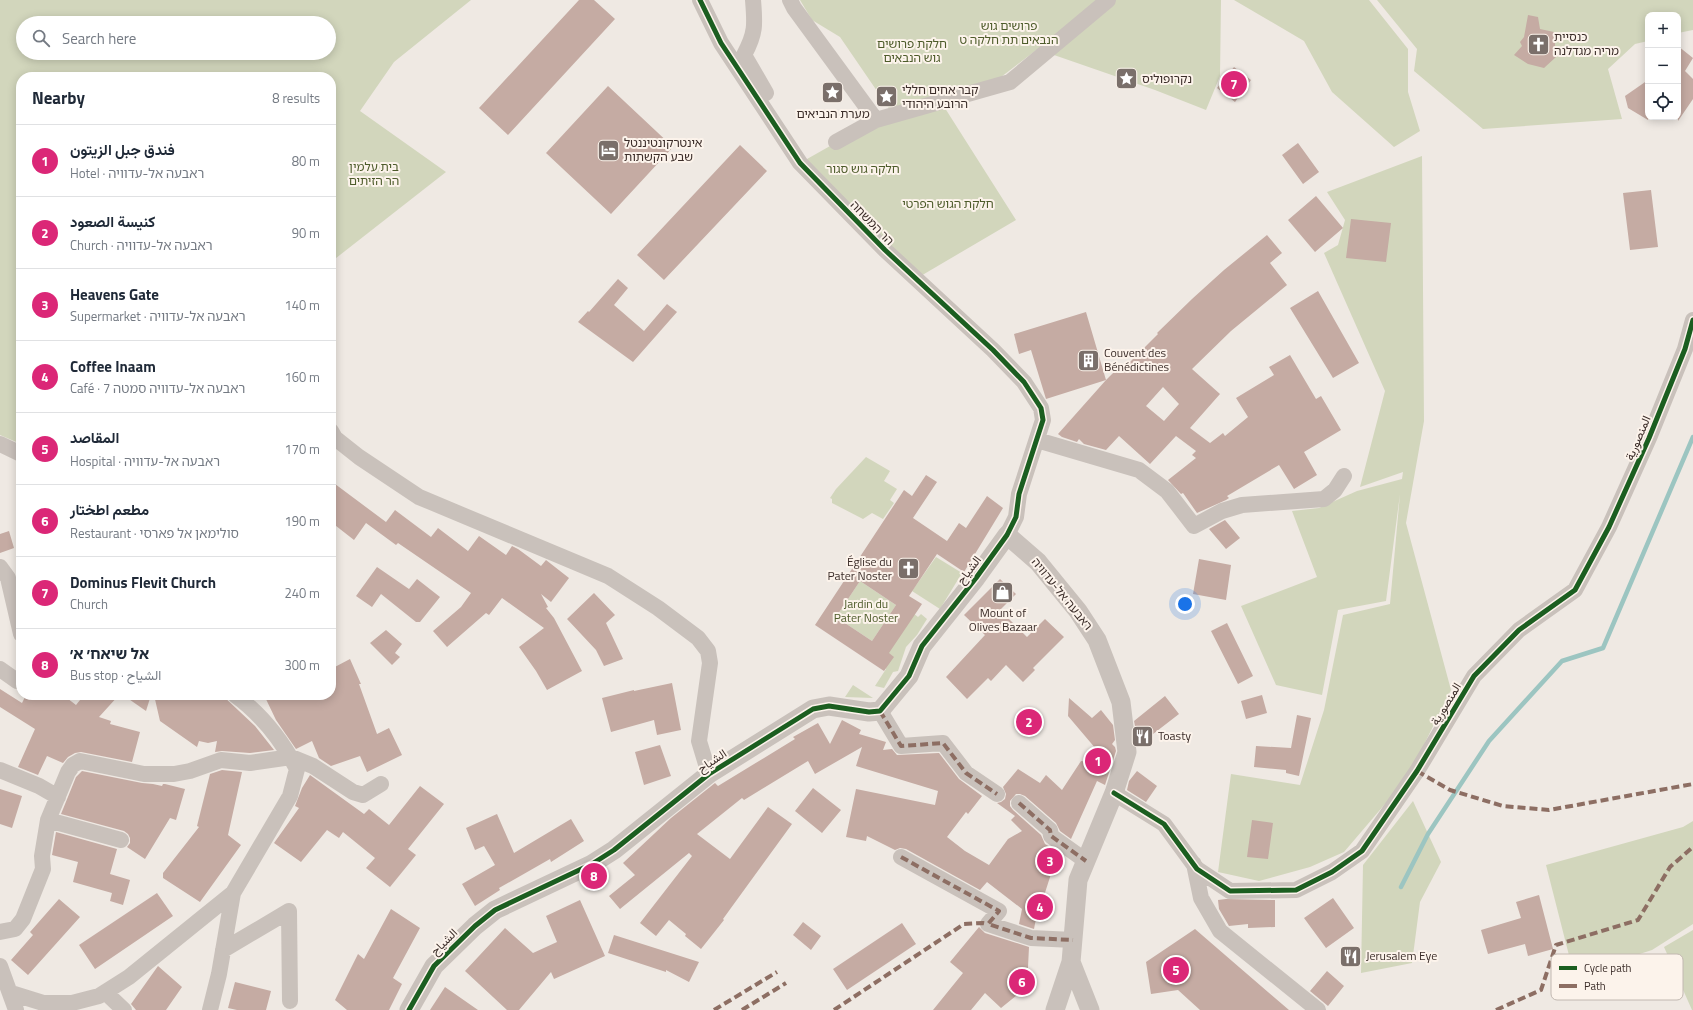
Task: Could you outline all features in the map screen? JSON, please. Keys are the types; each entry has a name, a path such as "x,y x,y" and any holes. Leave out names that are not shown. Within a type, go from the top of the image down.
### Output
{"street":[{"name":"הר המשחה","path":"700,0 721,43 800,163 885,250 993,350 1024,382 1041,408 1043,420 1037,440"},
{"path":"753,0 755,27 752,41 744,55 792,140 800,163"},
{"path":"790,0 794,8 876,120"},
{"path":"836,142 876,120 1010,82 1108,0"},
{"name":"المنصورية","path":"1114,793 1164,824 1198,869 1230,891 1263,892 1296,890 1332,872 1362,851 1417,771 1474,676 1519,630 1575,590 1609,527 1649,438 1685,349 1693,320"},
{"path":"336,439 359,457 419,497 608,576 658,608 698,638 708,651 710,662 699,741 709,774"},
{"path":"1008,535 1016,517 1019,494 1037,440 1139,470 1167,491 1194,526 1222,511 1242,505 1324,500 1336,490 1344,476"},
{"path":"0,444 16,452"},
{"name":"الشياح","path":"409,1010 434,966 475,926 495,910 592,864 614,850 709,774 813,709 829,706 869,712 880,711 909,676 922,646 1008,535"},
{"name":"ראבעה אל-עדוויה","path":"1008,535 1038,562 1078,611 1097,640 1121,702 1127,752 1114,793 1078,880 1071,962 1090,1010"},
{"path":"0,567 8,578 16,612"},
{"path":"0,669 16,680"},
{"path":"210,1010 219,974 233,893 290,796 297,768 291,757 245,700"},
{"path":"880,711 901,746 942,743 966,773 996,794"},
{"path":"0,932 15,929 23,919 43,869 42,856 48,820 68,772 73,765 80,761 144,774 174,774 190,771 221,760 250,763 291,757 313,766 358,794 363,795 381,784"},
{"path":"0,770 39,786 58,797"},
{"path":"1019,802 1050,830 1051,836 1086,861"},
{"path":"48,820 121,840"},
{"path":"901,857 999,911 985,924 1031,938 1073,940"},
{"path":"1194,864 1201,898 1220,931 1318,1010"},
{"path":"11,993 43,1003 72,1003 99,996 129,977 233,893"},
{"path":"223,950 289,911 290,1001"},
{"path":"1055,1010 1071,962"},
{"path":"0,966 16,1010"},
{"path":"105,992 124,1010"}],"green space":[{"name":"בית עלמין הר הזיתים","path":"0,0 471,0 394,62 360,111 446,172 336,258 336,72 16,72 16,442 0,435"},
{"name":"חלקת פרושים גוש הנבאים","path":"800,0 1102,0 1001,77 890,110 840,37 812,20"},
{"path":"1115,0 1221,0 1220,76 1206,110 1155,90 1054,55"},
{"path":"1234,0 1369,0 1408,49 1408,92 1420,131 1394,147 1332,92 1304,41"},
{"path":"1377,0 1693,0 1693,30 1681,32 1681,12 1645,12 1645,42 1635,44 1608,69 1622,119 1483,129 1414,71 1417,49"},
{"path":"943,105 1016,220 919,277 800,163 876,120"},
{"path":"1422,156 1424,421 1406,523 1451,690 1408,777 1344,852 1310,867 1259,881 1218,872 1231,774 1300,785 1324,710 1343,615 1390,604 1400,494 1386,601 1338,610 1322,695 1276,685 1241,606 1317,577 1292,511 1319,508 1357,491 1402,479 1403,472 1360,487 1385,391 1324,253 1338,245 1345,220 1327,192"},
{"path":"866,457 890,471 884,481 897,489 890,500 894,503 883,519 872,513 863,519 832,503 832,499 830,498 836,489"},
{"path":"936,557 962,573 940,609 912,591"},
{"name":"Jardin du Pater Noster","path":"860,581 896,605 872,641 836,617"},
{"path":"908,609 918,617 921,614 927,619 917,635 906,647 898,671 893,672 884,688 875,686 886,669 881,651"},
{"path":"853,685 873,698 845,697"},
{"path":"1413,801 1441,862 1420,902 1412,963 1361,973 1363,865"},
{"path":"1693,821 1693,924 1652,950 1640,954 1569,954 1546,865 1683,827"},
{"path":"1693,930 1693,1010 1683,990 1683,954 1667,954 1664,947"}],"building":[{"path":"579,0 594,0 615,19 508,135 479,108"},
{"name":"כנסיית מריה מגדלנה","path":"1528,15 1538,17 1540,29 1554,32 1556,57 1544,68 1528,64 1514,55 1522,46 1520,42 1524,37"},
{"path":"1681,48 1693,58 1685,71 1693,79 1693,99 1681,117"},
{"path":"1234,67 1251,80 1235,102 1217,88"},
{"path":"1645,82 1645,118 1628,108 1625,96"},
{"name":"אינטרקונטיננטל שבע הקשתות","path":"608,86 673,147 611,214 546,153"},
{"path":"1298,143 1319,172 1303,184 1282,155"},
{"name":"אינטרקונטיננטל שבע הקשתות","path":"740,145 767,171 664,280 637,255"},
{"path":"1651,190 1658,247 1630,250 1623,193"},
{"path":"1316,196 1343,228 1315,252 1288,220"},
{"path":"1351,219 1391,223 1386,262 1346,258"},
{"path":"1267,235 1282,253 1270,263 1287,285 1231,331 1192,369 1220,394 1190,428 1210,443 1223,433 1225,436 1248,417 1236,398 1274,375 1269,367 1290,355 1316,399 1321,396 1341,430 1304,452 1317,475 1294,489 1279,465 1227,496 1229,498 1226,500 1197,513 1183,493 1181,494 1168,480 1196,458 1192,455 1196,451 1176,436 1150,464 1119,436 1106,450 1084,444 1079,439 1077,442 1062,437 1058,434 1116,370 1119,373 1192,299 1224,270","holes":["1163,387 1179,404 1164,421 1146,406"]},
{"path":"618,279 628,288 614,305 644,331 667,304 677,312 633,362 578,322 588,311 589,312"},
{"path":"1318,291 1359,363 1333,378 1290,308"},
{"name":"Couvent des Bénédictines","path":"1086,312 1106,380 1046,399 1031,350 1019,354 1014,334"},
{"path":"926,475 937,482 913,518 947,541 959,523 966,528 987,496 1003,508 964,572 937,554 909,596 922,604 889,653 894,657 884,671 815,625 904,490 912,496","holes":["860,581 896,605 872,641 836,617"]},
{"path":"336,485 386,522 395,510 431,537 438,528 468,551 479,536 506,555 512,546 541,566 546,560 569,578 551,602 541,594 548,607 546,608 554,618 582,671 547,690 519,647 544,628 502,598 489,615 486,613 447,647 433,631 461,607 471,593 398,543 396,545 366,523 354,540 336,526"},
{"path":"1225,520 1240,538 1226,549 1209,529"},
{"path":"9,531 14,548 0,553 0,534"},
{"path":"1199,559 1231,565 1226,600 1193,594"},
{"path":"377,567 409,589 417,579 440,597 420,622 416,622 381,594 372,607 356,596"},
{"path":"1000,579 1016,594 1000,610 1027,637 1045,619 1064,637 1033,668 1035,670 1023,682 1006,665 991,681 988,678 967,699 946,677 985,635 964,615"},
{"path":"594,593 615,615 606,623 623,659 604,666 596,650 567,619"},
{"path":"1227,623 1253,676 1238,684 1211,631"},
{"path":"386,630 402,644 395,653 400,657 392,665 370,643"},
{"path":"350,659 361,684 359,684 377,734 389,728 402,755 367,772 360,756 331,766 319,758 312,741 296,749 276,720 266,700 336,700 336,666"},
{"path":"672,683 681,730 657,735 654,720 611,732 602,698"},
{"path":"0,689 22,703 24,700 70,700 76,705 80,700 114,700 99,717 111,721 110,724 140,732 132,762 81,752 75,753 68,757 63,763 47,756 38,775 18,767 35,729 0,707"},
{"path":"1262,695 1267,713 1246,719 1241,701"},
{"path":"1165,696 1179,714 1144,741 1136,731 1134,721"},
{"path":"1069,698 1092,718 1101,710 1113,725 1115,740 1112,744 1116,751 1105,785 1097,781 1071,839 1060,831 1056,823 1025,796 1016,794 1010,801 1010,806 1013,810 1041,835 1045,844 1058,852 1043,899 1040,898 1034,929 1019,924 1022,909 987,882 980,890 906,849 900,848 895,850 867,836 866,841 846,837 856,789 935,805 938,791 856,766 862,747 815,774 808,761 744,800 742,798 697,834 730,859 768,807 792,824 723,919 724,920 701,949 669,920 656,936 640,923 692,856 689,853 620,909 609,896 635,875 623,863 671,818 715,783 718,786 795,739 793,737 818,723 830,744 842,720 861,730 859,734 886,742 883,750 892,749 897,755 939,753 959,779 982,796 968,814 966,812 947,837 965,851 989,865 1008,839 1022,831 1011,820 1015,816 997,803 1005,799 1006,794 1003,787 1018,769 1040,783 1046,775 1062,790 1081,761 1088,762 1096,749 1068,716"},
{"path":"130,700 149,700 146,711"},
{"path":"155,700 227,700 255,726 274,750 250,753 215,752 217,741 208,743 199,741 197,747 160,721"},
{"path":"1029,712 1036,715 1039,722 1036,729 1029,732 1022,729 1019,722 1022,715"},
{"path":"1297,715 1311,718 1299,776 1286,773 1286,770 1254,767 1256,746 1291,748"},
{"path":"660,745 671,776 644,785 635,752"},
{"path":"222,770 242,772 228,835 241,845 200,902 163,878 163,873 199,827 197,826 210,774"},
{"path":"82,771 142,783 162,786 165,784 185,789 176,820 170,818 145,859 127,847 130,843 130,838 124,831 61,814 76,777"},
{"path":"1137,771 1157,786 1146,802 1127,790 1129,781"},
{"path":"310,775 364,814 369,809 389,825 420,786 444,804 408,849 416,855 390,887 366,868 375,858 343,832 339,838 327,830 301,862 274,843 299,808 295,806 302,788"},
{"path":"813,788 841,810 822,833 795,811"},
{"path":"0,789 22,796 12,828 0,824"},
{"path":"497,814 514,853 571,819 584,841 551,862 550,859 499,888 500,890 475,906 462,884 495,865 484,846 475,850 466,828"},
{"path":"1252,820 1273,823 1268,859 1247,857"},
{"path":"56,832 117,849 110,874 130,880 123,905 110,901 112,893 73,882 78,862 52,855"},
{"path":"157,893 173,916 95,969 79,945"},
{"path":"1539,895 1553,949 1528,956 1525,944 1488,954 1481,930 1521,918 1516,902"},
{"path":"1333,898 1354,928 1326,948 1304,918"},
{"path":"59,899 80,917 28,975 11,960 33,935 30,932"},
{"path":"580,900 605,956 554,979 551,972 519,1010 507,1010 465,971 505,928 533,953 557,942 546,916"},
{"path":"1218,900 1275,900 1275,927 1248,928 1248,924 1229,926 1219,909"},
{"path":"391,909 420,928 393,978 402,984 389,1010 347,1010 335,1000 358,954 364,959"},
{"path":"803,922 821,936 811,950 793,935"},
{"path":"902,923 916,944 847,990 833,969"},
{"path":"979,927 985,933 1029,947 1027,987 1001,1008 985,993 971,1010 933,1010 963,973 950,962"},
{"path":"1195,929 1289,1010 1200,1010 1178,990 1151,994 1146,962"},
{"path":"614,935 699,962 689,982 666,970 666,972 608,953"},
{"path":"158,966 182,987 166,1010 136,1010 131,1004"},
{"path":"1327,971 1344,986 1328,1006 1310,991"},
{"path":"235,982 271,991 266,1010 237,1010 228,1008"},
{"path":"445,987 478,1010 430,1010"}],"waterway":[{"path":"1401,887 1428,834 1489,741 1562,661 1603,648 1693,437"}],"marked path":[{"path":"880,711 901,746 943,743 966,773 997,794"},
{"path":"1417,771 1450,790 1503,806 1549,810 1693,784"},
{"path":"1019,803 1050,830 1051,836 1086,861"},
{"path":"1553,954 1556,945 1638,920 1670,867 1693,847"},
{"path":"901,857 999,911 988,924 1031,938 1073,940"},
{"path":"834,1010 964,924 988,924"},
{"path":"1496,1010 1541,990 1551,960"},
{"path":"714,1010 777,972"},
{"path":"742,1010 786,983"}],"cycle path":[{"path":"409,1010 434,966 475,926 495,910 592,864 614,850 709,774 813,709 829,706 869,712 880,711 909,676 922,646 976,578 1007,535 1016,517 1019,494 1043,420 1041,408 1024,382 993,350 885,250 800,163 721,43 700,0"},
{"path":"1114,793 1164,824 1197,869 1230,891 1296,890 1332,872 1362,851 1417,771 1474,676 1519,630 1575,590 1609,527 1649,438 1685,349 1693,320"}],"place":[{"name":"כנסיית מריה מגדלנה","path":"1538,44"},
{"name":"נקרופוליס","path":"1127,79"},
{"name":"Dominus Flevit Church","path":"1234,84"},
{"name":"מערת הנביאים","path":"833,93"},
{"name":"קבר אחים חללי הרובע היהודי","path":"887,97"},
{"name":"אינטרקונטיננטל שבע הקשתות","path":"609,150"},
{"name":"Couvent des Bénédictines","path":"1088,360"},
{"name":"Église du Pater Noster","path":"908,569"},
{"name":"Mount of Olives Bazaar","path":"1003,592"},
{"name":"كنيسة الصعود","path":"1029,722"},
{"name":"Toasty","path":"1143,736"},
{"name":"فندق جبل الزيتون","path":"1098,761"},
{"name":"Heavens Gate","path":"1050,861"},
{"name":"אל שיאח׳ א׳","path":"594,876"},
{"name":"Coffee Inaam","path":"1040,907"},
{"name":"Jerusalem Eye","path":"1351,956"},
{"name":"المقاصد","path":"1176,970"},
{"name":"مطعم اطختار","path":"1022,982"}],"park label":[{"name":"פרושים גוש הנבאים תת חלקה ט","path":"1009,33"},
{"name":"חלקה גוש סגור","path":"863,169"},
{"name":"חלקת הגוש הפרטי","path":"948,204"}]}
